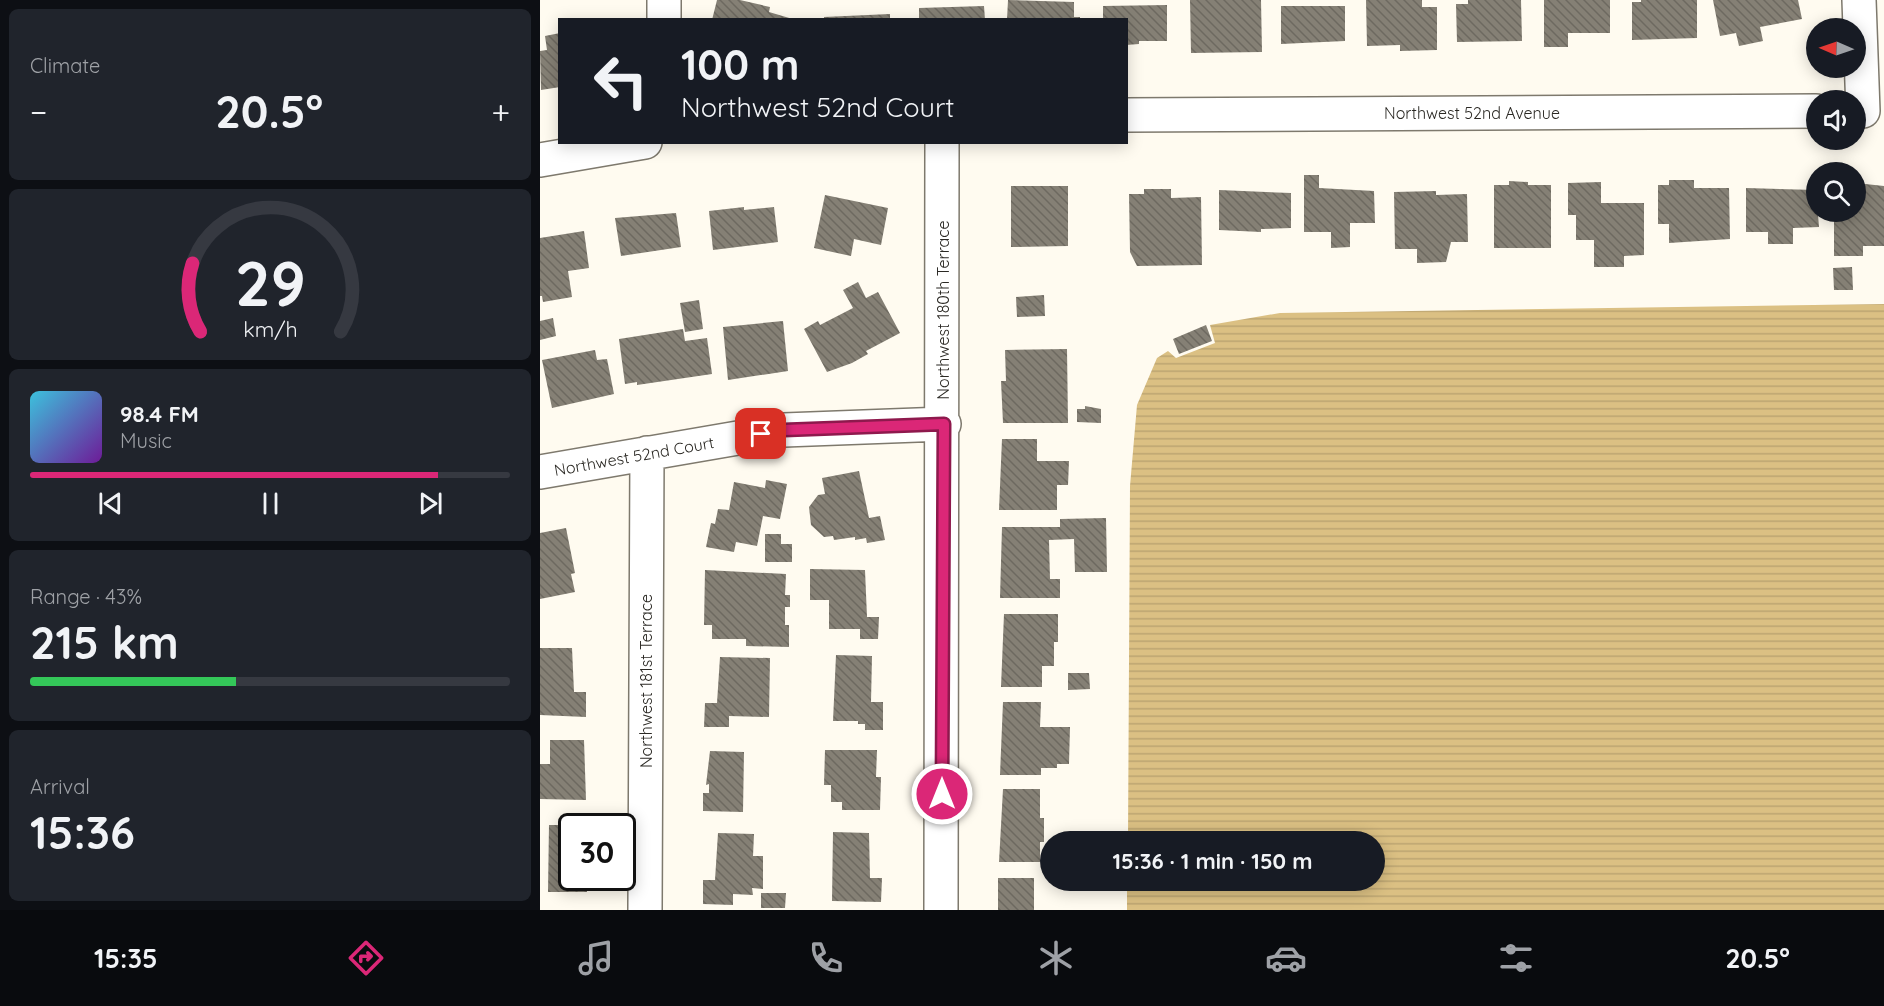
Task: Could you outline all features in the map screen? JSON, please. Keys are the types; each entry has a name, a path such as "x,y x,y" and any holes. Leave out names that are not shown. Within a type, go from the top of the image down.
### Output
{"street":[{"path":"664,0 664,18"},
{"path":"1859,0 1867,111"},
{"name":"Northwest 52nd Avenue","path":"1128,115 1806,111"},
{"path":"540,160 633,144"},
{"name":"Northwest 180th Terrace","path":"941,910 944,424 942,144"},
{"name":"Northwest 52nd Court","path":"540,472 784,430 944,424"},
{"name":"Northwest 181st Terrace","path":"645,910 647,453"}],"shaded area":[{"path":"1884,304 1884,910 1127,910 1127,891 1385,891 1385,831 1128,831 1130,486 1137,405 1157,358 1168,351 1176,358 1215,343 1210,325 1280,313"}],"building":[{"path":"717,0 740,0 770,7 769,12 789,18 712,18"},
{"path":"1008,0 1074,2 1074,17 1080,17 1080,18 1007,18"},
{"path":"1190,0 1261,0 1262,52 1191,53"},
{"path":"1366,0 1422,0 1422,7 1437,7 1437,50 1400,51 1400,45 1367,46"},
{"path":"1468,0 1521,0 1522,41 1457,42 1456,4 1468,4"},
{"path":"1544,0 1610,0 1610,33 1568,33 1568,47 1544,47"},
{"path":"1641,0 1697,0 1697,38 1632,40 1632,2 1641,2"},
{"path":"1713,0 1798,0 1802,19 1760,27 1763,41 1739,46 1736,33 1720,36"},
{"path":"1167,5 1167,41 1139,41 1139,44 1128,45 1128,18 1103,18 1103,6"},
{"path":"984,6 985,18 919,18 919,8"},
{"path":"1281,6 1345,6 1345,41 1281,44"},
{"path":"890,14 890,18 824,17"},
{"path":"558,33 558,87 541,90 540,51 547,50 545,36"},
{"path":"1304,175 1319,175 1319,188 1374,191 1375,223 1350,223 1350,247 1331,248 1331,232 1304,232"},
{"path":"1669,180 1694,180 1694,188 1729,188 1730,239 1669,243 1669,224 1658,224 1658,185 1669,185"},
{"path":"1509,181 1528,182 1528,185 1551,185 1551,248 1494,248 1494,185 1509,185"},
{"path":"1601,182 1601,203 1644,203 1644,255 1624,256 1624,267 1594,267 1594,240 1576,240 1576,215 1568,215 1568,183"},
{"path":"1866,184 1884,186 1884,246 1863,246 1863,256 1834,256 1834,222 1866,222"},
{"path":"1011,186 1068,186 1068,246 1011,247"},
{"path":"1746,188 1806,190 1806,222 1819,222 1819,227 1793,228 1793,244 1768,244 1768,232 1746,232"},
{"path":"1144,189 1171,189 1171,198 1201,197 1202,265 1137,266 1130,252 1129,194 1144,194"},
{"path":"1219,190 1291,193 1291,228 1261,229 1261,232 1219,230"},
{"path":"1436,191 1436,195 1467,194 1468,242 1451,242 1446,262 1417,263 1417,249 1395,249 1394,192"},
{"path":"825,195 888,208 881,245 854,239 851,256 814,248"},
{"path":"744,207 744,210 774,207 778,242 713,250 709,211"},
{"path":"676,213 681,247 621,256 615,218"},
{"path":"584,231 589,268 568,271 572,297 543,302 540,296 540,238"},
{"path":"1852,267 1853,290 1834,290 1833,268"},
{"path":"858,282 866,298 878,292 900,333 866,351 868,354 852,363 827,372 804,329 818,321 820,325 853,308 843,290"},
{"path":"1044,295 1045,316 1017,317 1016,297"},
{"path":"699,300 703,329 685,332 680,303"},
{"path":"553,318 556,336 540,340 540,321"},
{"path":"783,321 788,371 728,380 723,327"},
{"path":"1206,325 1212,341 1179,354 1173,339"},
{"path":"683,329 685,341 707,338 712,374 637,385 637,382 625,384 619,339"},
{"path":"1067,349 1068,423 1003,423 1001,381 1006,381 1005,350"},
{"path":"595,350 597,360 607,359 614,394 552,408 542,360"},
{"path":"1085,406 1101,409 1101,423 1077,422 1077,409 1085,409"},
{"path":"1002,439 1037,439 1037,461 1069,461 1068,485 1057,485 1057,510 999,510"},
{"path":"859,471 869,518 880,516 885,540 867,543 866,538 834,540 833,536 824,537 811,525 809,507 818,495 825,494 822,478"},
{"path":"766,480 787,484 780,519 763,516 757,546 736,542 734,552 706,547 711,523 715,524 718,509 729,510 734,482 765,488"},
{"path":"1106,518 1107,572 1075,572 1074,539 1049,540 1050,579 1060,579 1060,598 1000,598 1002,527 1060,527 1060,519"},
{"path":"566,528 575,573 571,574 575,592 540,599 540,533"},
{"path":"765,534 781,534 781,544 792,544 792,562 765,562"},
{"path":"810,569 865,570 867,617 879,617 878,639 860,639 860,629 829,629 829,600 810,600"},
{"path":"705,570 786,574 785,595 790,595 790,607 785,607 785,625 789,625 789,647 746,646 746,639 712,639 712,625 704,625"},
{"path":"1004,614 1058,614 1058,642 1054,642 1054,666 1042,666 1042,687 1001,687"},
{"path":"540,648 572,648 574,692 586,692 586,717 540,715"},
{"path":"836,655 872,656 871,702 883,702 883,730 865,730 865,724 858,724 858,721 833,721"},
{"path":"720,657 770,658 769,717 729,716 729,727 704,727 705,703 717,703"},
{"path":"1068,673 1089,673 1090,689 1068,690"},
{"path":"1003,702 1041,702 1040,727 1070,727 1069,764 1057,764 1057,768 1041,768 1041,775 1000,775"},
{"path":"550,740 584,740 586,800 540,799 540,764 550,764"},
{"path":"825,750 877,750 876,777 881,777 880,810 842,810 842,802 831,802 831,785 824,785"},
{"path":"710,751 744,752 743,812 703,811 703,793 709,793 709,784 706,785"},
{"path":"1003,789 1040,789 1040,818 1044,818 1044,831 1040,831 1040,862 999,862"},
{"path":"549,825 558,825 558,891 587,892 548,892"},
{"path":"833,832 869,833 870,878 882,878 881,902 832,901"},
{"path":"718,833 754,834 753,856 763,856 763,889 752,888 753,895 733,894 733,905 703,904 703,880 715,880"},
{"path":"998,878 1034,878 1034,910 998,910"},
{"path":"761,893 786,893 785,908 761,908"}],"route":[{"path":"761,434 784,430 944,424 942,794"}]}
